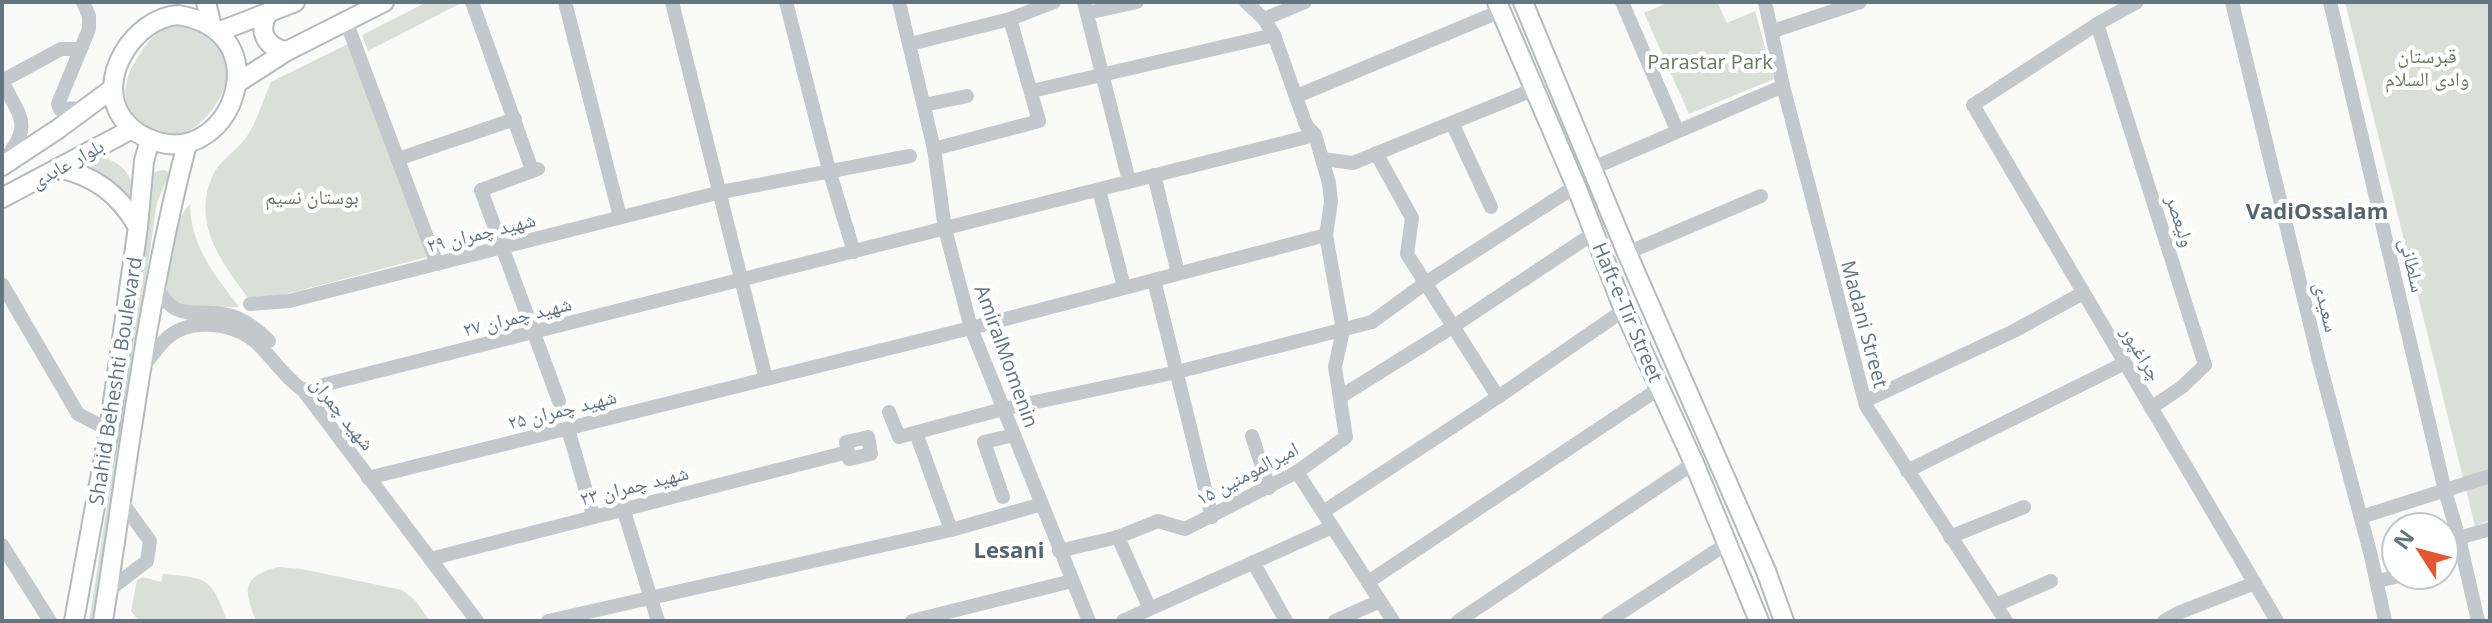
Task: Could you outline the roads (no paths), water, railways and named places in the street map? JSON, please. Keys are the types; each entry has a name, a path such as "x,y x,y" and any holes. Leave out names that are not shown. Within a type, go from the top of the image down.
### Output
{"main road":[{"path":"206,2 215,29 237,60 233,99 218,123 203,137 187,144 163,144 150,140 132,129 117,109 112,89 119,62 155,12 166,16 190,17 215,29 295,2"},
{"path":"237,83 287,51 384,2"},
{"name":"Haft-e-Tir Street","path":"1523,2 1784,621"},
{"name":"Haft-e-Tir Street","path":"1499,6 1576,186 1624,310 1694,463 1758,620"},
{"path":"270,11 264,19 264,37 270,45 287,51"},
{"name":"بلوار عابدی","path":"2,164 47,137 112,89"},
{"name":"بلوار عابدی","path":"2,198 132,129"},
{"name":"Shahid Beheshti Boulevard","path":"74,621 109,430 138,227 144,161 150,140"},
{"name":"Shahid Beheshti Boulevard","path":"103,621 156,284 173,196 187,144"},
{"path":"58,168 75,171 105,187 119,198 138,227"},
{"path":"141,191 146,187 162,186 173,196"}],"street":[{"path":"83,2 89,16 89,29 58,104 60,109 66,110 85,108"},
{"path":"472,2 535,170 481,190 559,401"},
{"path":"565,2 620,217"},
{"path":"672,2 766,379"},
{"path":"786,2 829,170 854,252"},
{"name":"AmiralMomenin","path":"899,2 934,149 945,229 971,328 1089,621"},
{"path":"910,44 1010,19 1054,2"},
{"path":"1129,181 1085,7 1137,2"},
{"path":"1246,2 1264,19 1274,35 1306,125 1315,135 1323,159 1331,202 1326,235 1343,330"},
{"path":"1264,19 1305,2"},
{"path":"1622,2 1677,130"},
{"name":"Madani Street","path":"1765,2 1783,86 1865,401 1907,471 2006,621"},
{"path":"1773,31 1860,2"},
{"path":"2097,24 2137,2"},
{"name":"سعیدی","path":"2232,2 2385,621"},
{"name":"سلطانی","path":"2330,2 2451,511"},
{"path":"1297,96 1499,6"},
{"path":"934,149 1039,121 1010,19"},
{"path":"346,21 437,264"},
{"name":"چراغپور","path":"2097,24 1973,105 2277,621"},
{"name":"ولیعصر","path":"2097,24 2205,365 2182,387 2151,408"},
{"path":"1032,91 1274,35"},
{"path":"2,164 23,133 22,121 2,81 61,49 79,49"},
{"path":"1593,168 1783,86"},
{"path":"1323,159 1353,163 1535,89"},
{"path":"924,105 967,96"},
{"path":"398,159 515,119"},
{"path":"1452,123 1491,207"},
{"name":"شهید چمران ۲۷","path":"303,390 1315,135"},
{"path":"1376,153 1412,218 1407,254 1498,397"},
{"name":"شهید چمران ۲۹","path":"250,304 289,301 721,192 910,156"},
{"path":"1154,175 1178,273"},
{"path":"889,412 899,437 1003,409 1177,372 1372,322 1424,284 1576,186"},
{"path":"1099,190 1124,287"},
{"path":"1627,253 1761,196"},
{"path":"1340,397 1594,233"},
{"name":"شهید چمران ۲۵","path":"368,478 971,328 1326,235"},
{"path":"1154,280 1212,517"},
{"path":"2,284 78,414 109,430"},
{"path":"156,284 167,303 181,312 218,313 246,321 280,354 303,390"},
{"path":"1865,401 2014,331 2083,293"},
{"path":"1323,512 1624,310"},
{"name":"شهید چمران","path":"142,369 175,332 204,325 221,325 251,338 291,382 303,390 477,621"},
{"name":"امیرالمومنین ۱۵","path":"1059,551 1118,537 1158,521 1185,529 1297,472 1346,437 1335,367 1343,330"},
{"path":"1907,471 2125,363"},
{"path":"1368,582 1660,388"},
{"path":"568,429 593,515"},
{"path":"916,433 951,530"},
{"path":"1003,497 984,442 1014,435"},
{"path":"1252,436 1269,488"},
{"name":"شهید چمران ۲۳","path":"430,559 848,452"},
{"path":"1458,621 1694,463"},
{"path":"1297,472 1393,621"},
{"path":"2361,517 2490,476"},
{"path":"108,591 147,561 150,541 121,501"},
{"path":"548,621 951,530 1042,504"},
{"path":"1950,537 2024,507"},
{"path":"623,508 658,621"},
{"path":"1123,621 1332,527"},
{"path":"2460,538 2490,530"},
{"path":"1118,537 1149,607"},
{"name":"سلطانی","path":"2460,542 2478,621"},
{"path":"1608,621 1728,543"},
{"path":"2,545 50,621"},
{"path":"1253,562 1286,621"},
{"path":"912,621 1072,581"},
{"path":"1996,605 2051,581"},
{"path":"2164,621 2255,583"},
{"path":"1335,621 1380,601"}],"district":[{"name":"VadiOssalam","path":"2317,210"},
{"name":"Lesani","path":"1009,549"}],"park label":[{"name":"Parastar Park","path":"1710,61"},
{"name":"قبرستان وادی السلام","path":"2427,66"},
{"name":"بوستان نسیم","path":"312,196"}]}
